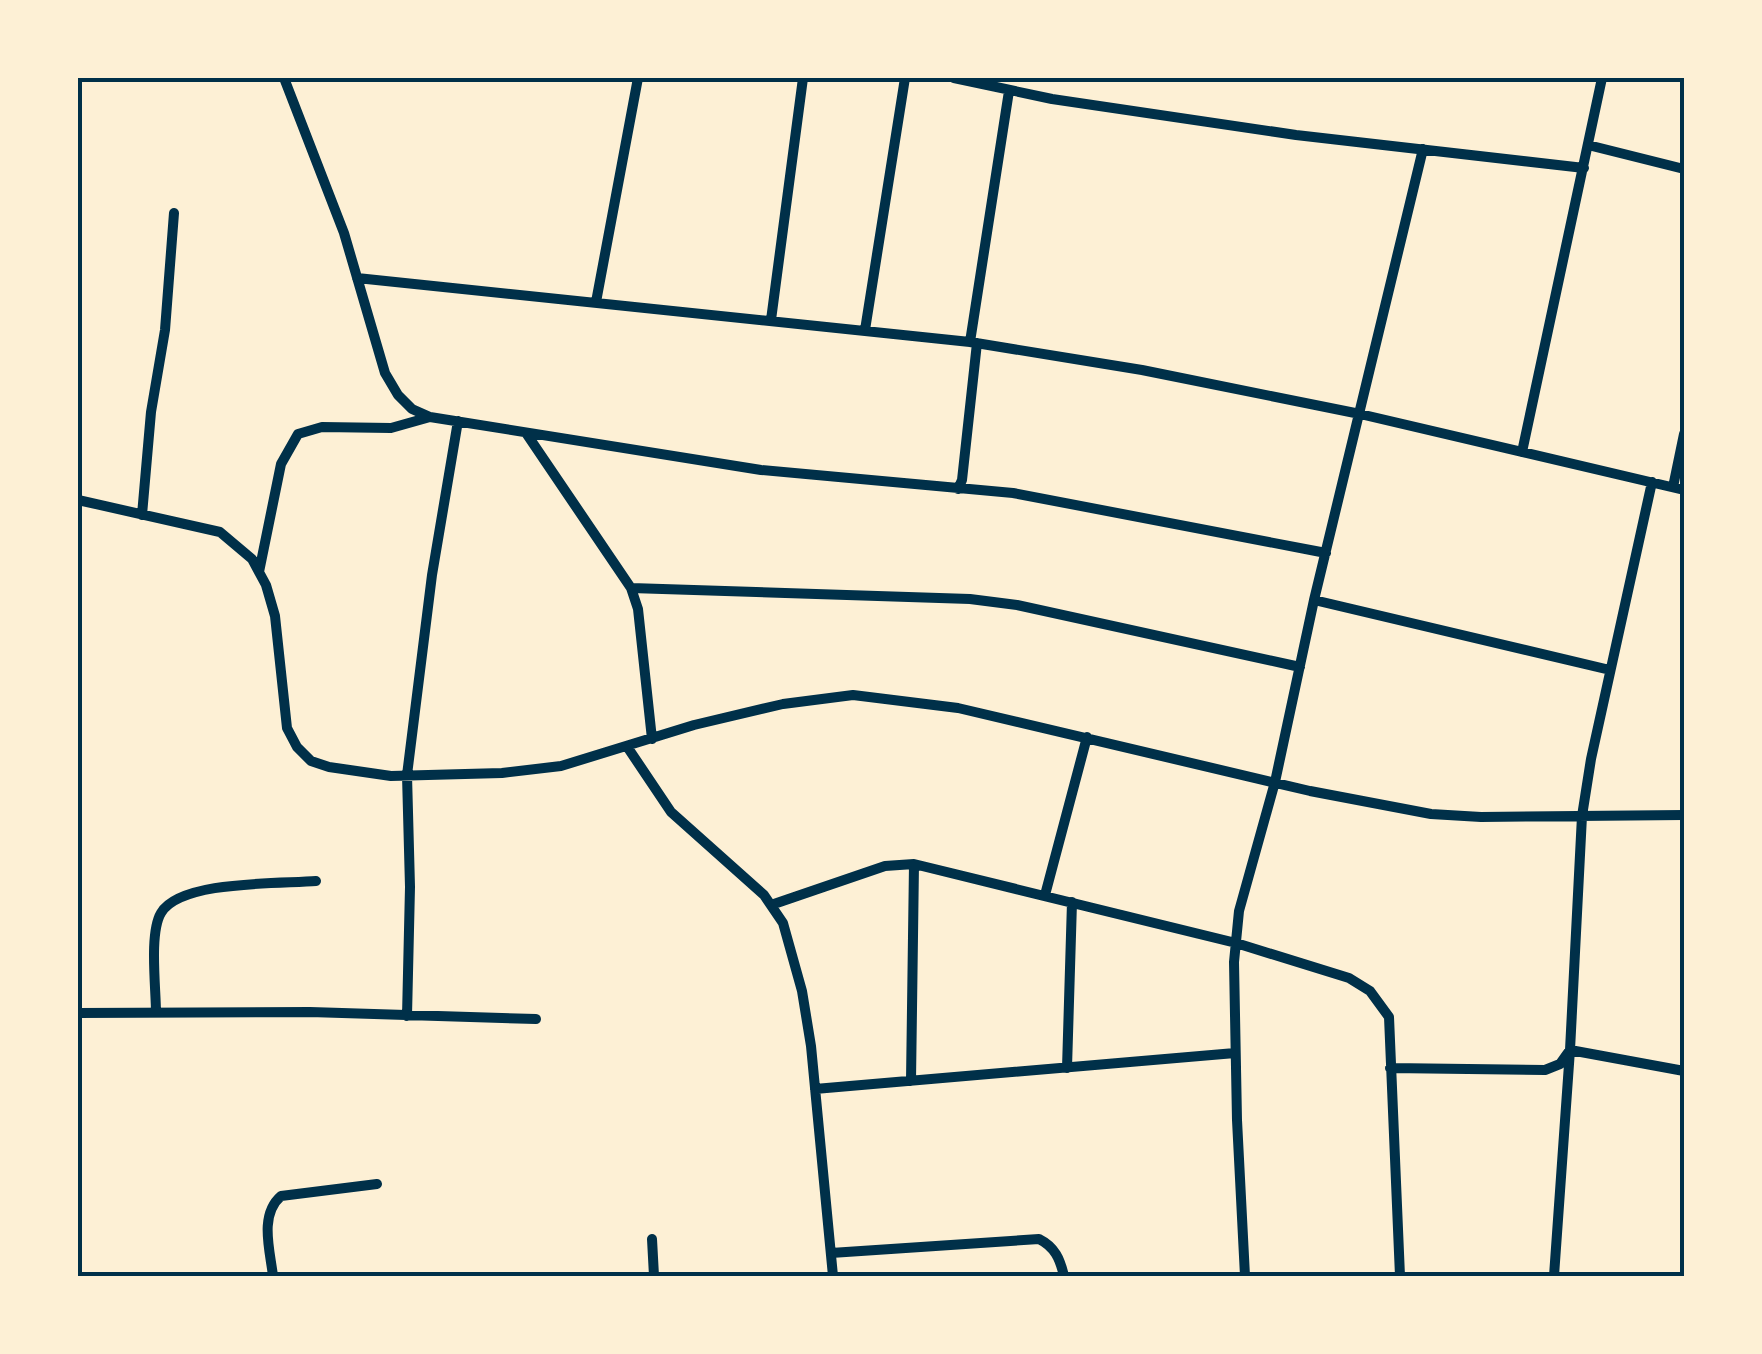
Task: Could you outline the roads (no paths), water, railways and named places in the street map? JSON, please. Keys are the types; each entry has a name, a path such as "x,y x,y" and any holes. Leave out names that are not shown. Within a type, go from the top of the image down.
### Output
{"street":[{"path":"284,78 344,233 385,373 412,409 430,417 761,470 1013,494 1326,553"},
{"path":"596,302 638,78"},
{"path":"772,320 803,78"},
{"path":"866,330 906,78"},
{"path":"954,78 1009,91 1296,135 1584,168"},
{"path":"1522,452 1602,78"},
{"path":"958,489 962,480 973,342 1009,91"},
{"path":"1588,145 1684,169"},
{"path":"1245,1276 1236,1054 1239,911 1275,782 1314,600 1422,150"},
{"path":"142,515 151,412 165,330 174,214"},
{"path":"356,278 973,342 1142,370 1360,414 1678,488 1684,434"},
{"path":"259,572 281,464 298,434 322,426 391,428 430,417"},
{"path":"407,1016 407,776 432,575 458,421"},
{"path":"526,433 631,588 638,609 652,740"},
{"path":"1554,1276 1582,816 1652,482"},
{"path":"78,500 220,532 252,559 276,616 287,728 297,747 311,761 329,768 407,776 541,768 783,704 853,696 958,708 1431,814 1684,815"},
{"path":"631,588 985,601 1300,668"},
{"path":"1314,600 1610,670"},
{"path":"1045,895 1087,737"},
{"path":"628,748 671,812 764,895 784,923 802,991 816,1089 833,1276"},
{"path":"911,1081 914,864"},
{"path":"771,906 885,866 914,864 1236,943 1348,978 1370,991 1389,1017 1400,1276"},
{"path":"156,1013 156,926 168,904 178,897 220,888 316,881"},
{"path":"1067,1068 1072,902"},
{"path":"78,1013 310,1012 536,1019"},
{"path":"1390,1068 1545,1070 1560,1064 1570,1050"},
{"path":"1570,1050 1684,1071"},
{"path":"816,1089 1236,1054"},
{"path":"273,1276 268,1229 272,1204 281,1196 376,1184"},
{"path":"652,1239 654,1276"},
{"path":"831,1253 1039,1239 1050,1244 1057,1254 1064,1276"}]}
